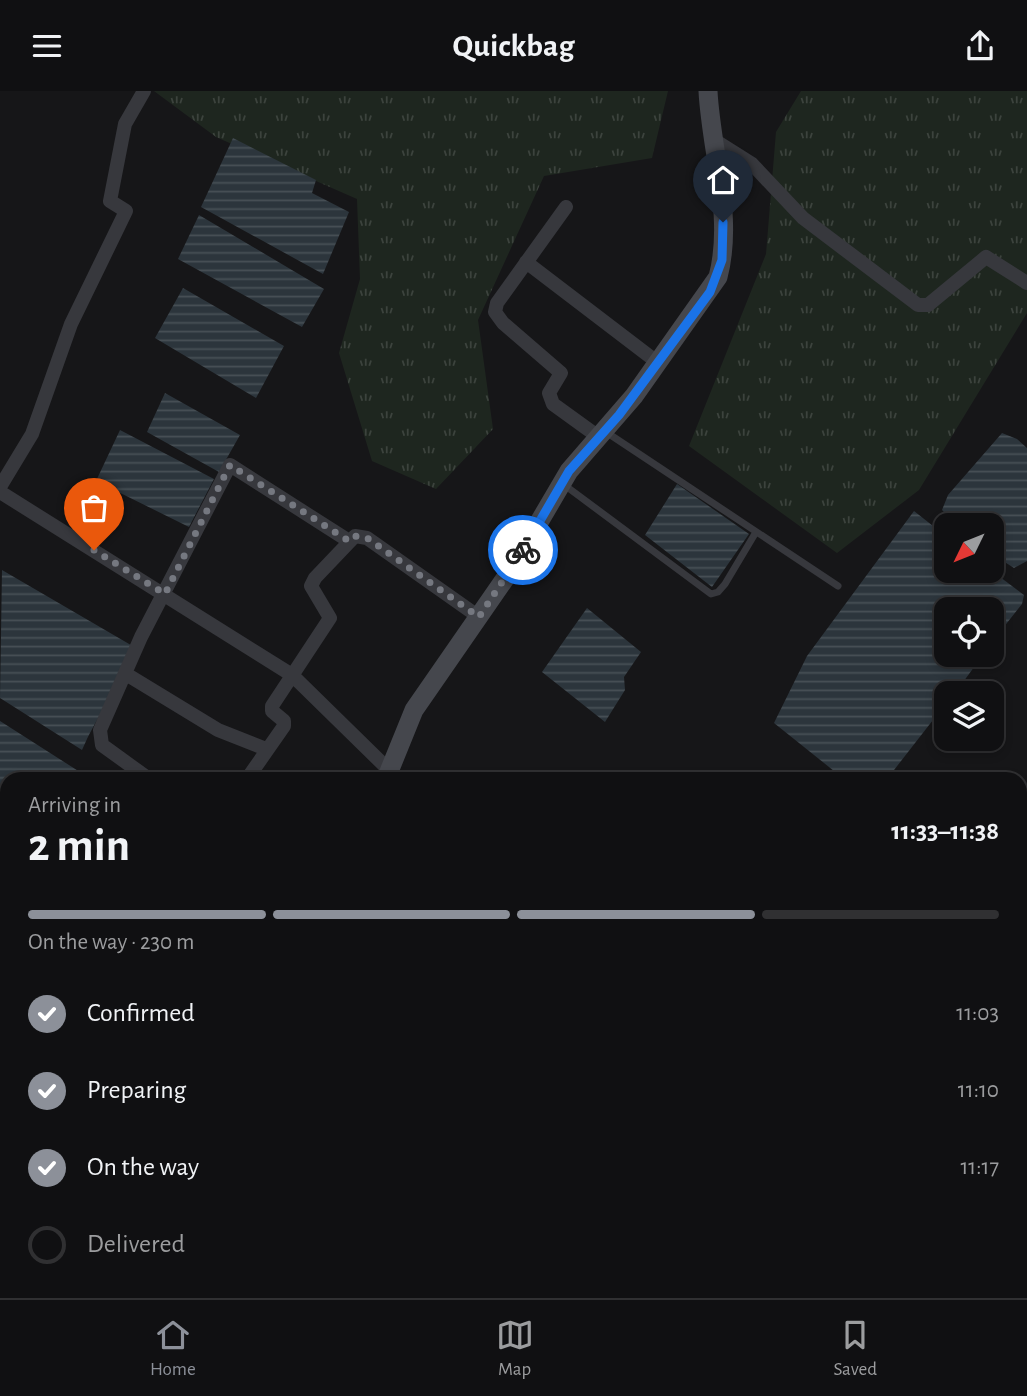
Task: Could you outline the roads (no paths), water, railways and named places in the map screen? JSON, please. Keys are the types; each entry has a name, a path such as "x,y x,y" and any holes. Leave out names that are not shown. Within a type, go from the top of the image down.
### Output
{"street":[{"path":"144,91 125,124 110,201 126,211 71,324 32,434 0,489 292,675 385,772"},
{"path":"389,772 414,711 538,527 569,471 602,435 710,292 722,260 723,222 708,91"},
{"path":"714,140 752,164 803,218 918,305 928,305 986,257 1027,283"},
{"path":"566,208 497,303 495,312 503,323 561,373 549,393 553,404 602,435"},
{"path":"526,262 657,362"},
{"path":"139,772 102,745 99,737 141,637 230,465 349,541"},
{"path":"251,772 284,722 272,711 272,706 330,618 312,586 315,578 355,536 367,538 479,617"},
{"path":"126,674 218,730 266,749"}],"lane":[{"path":"602,435 838,586"},
{"path":"562,484 711,594 718,592 724,585 756,532"}]}
